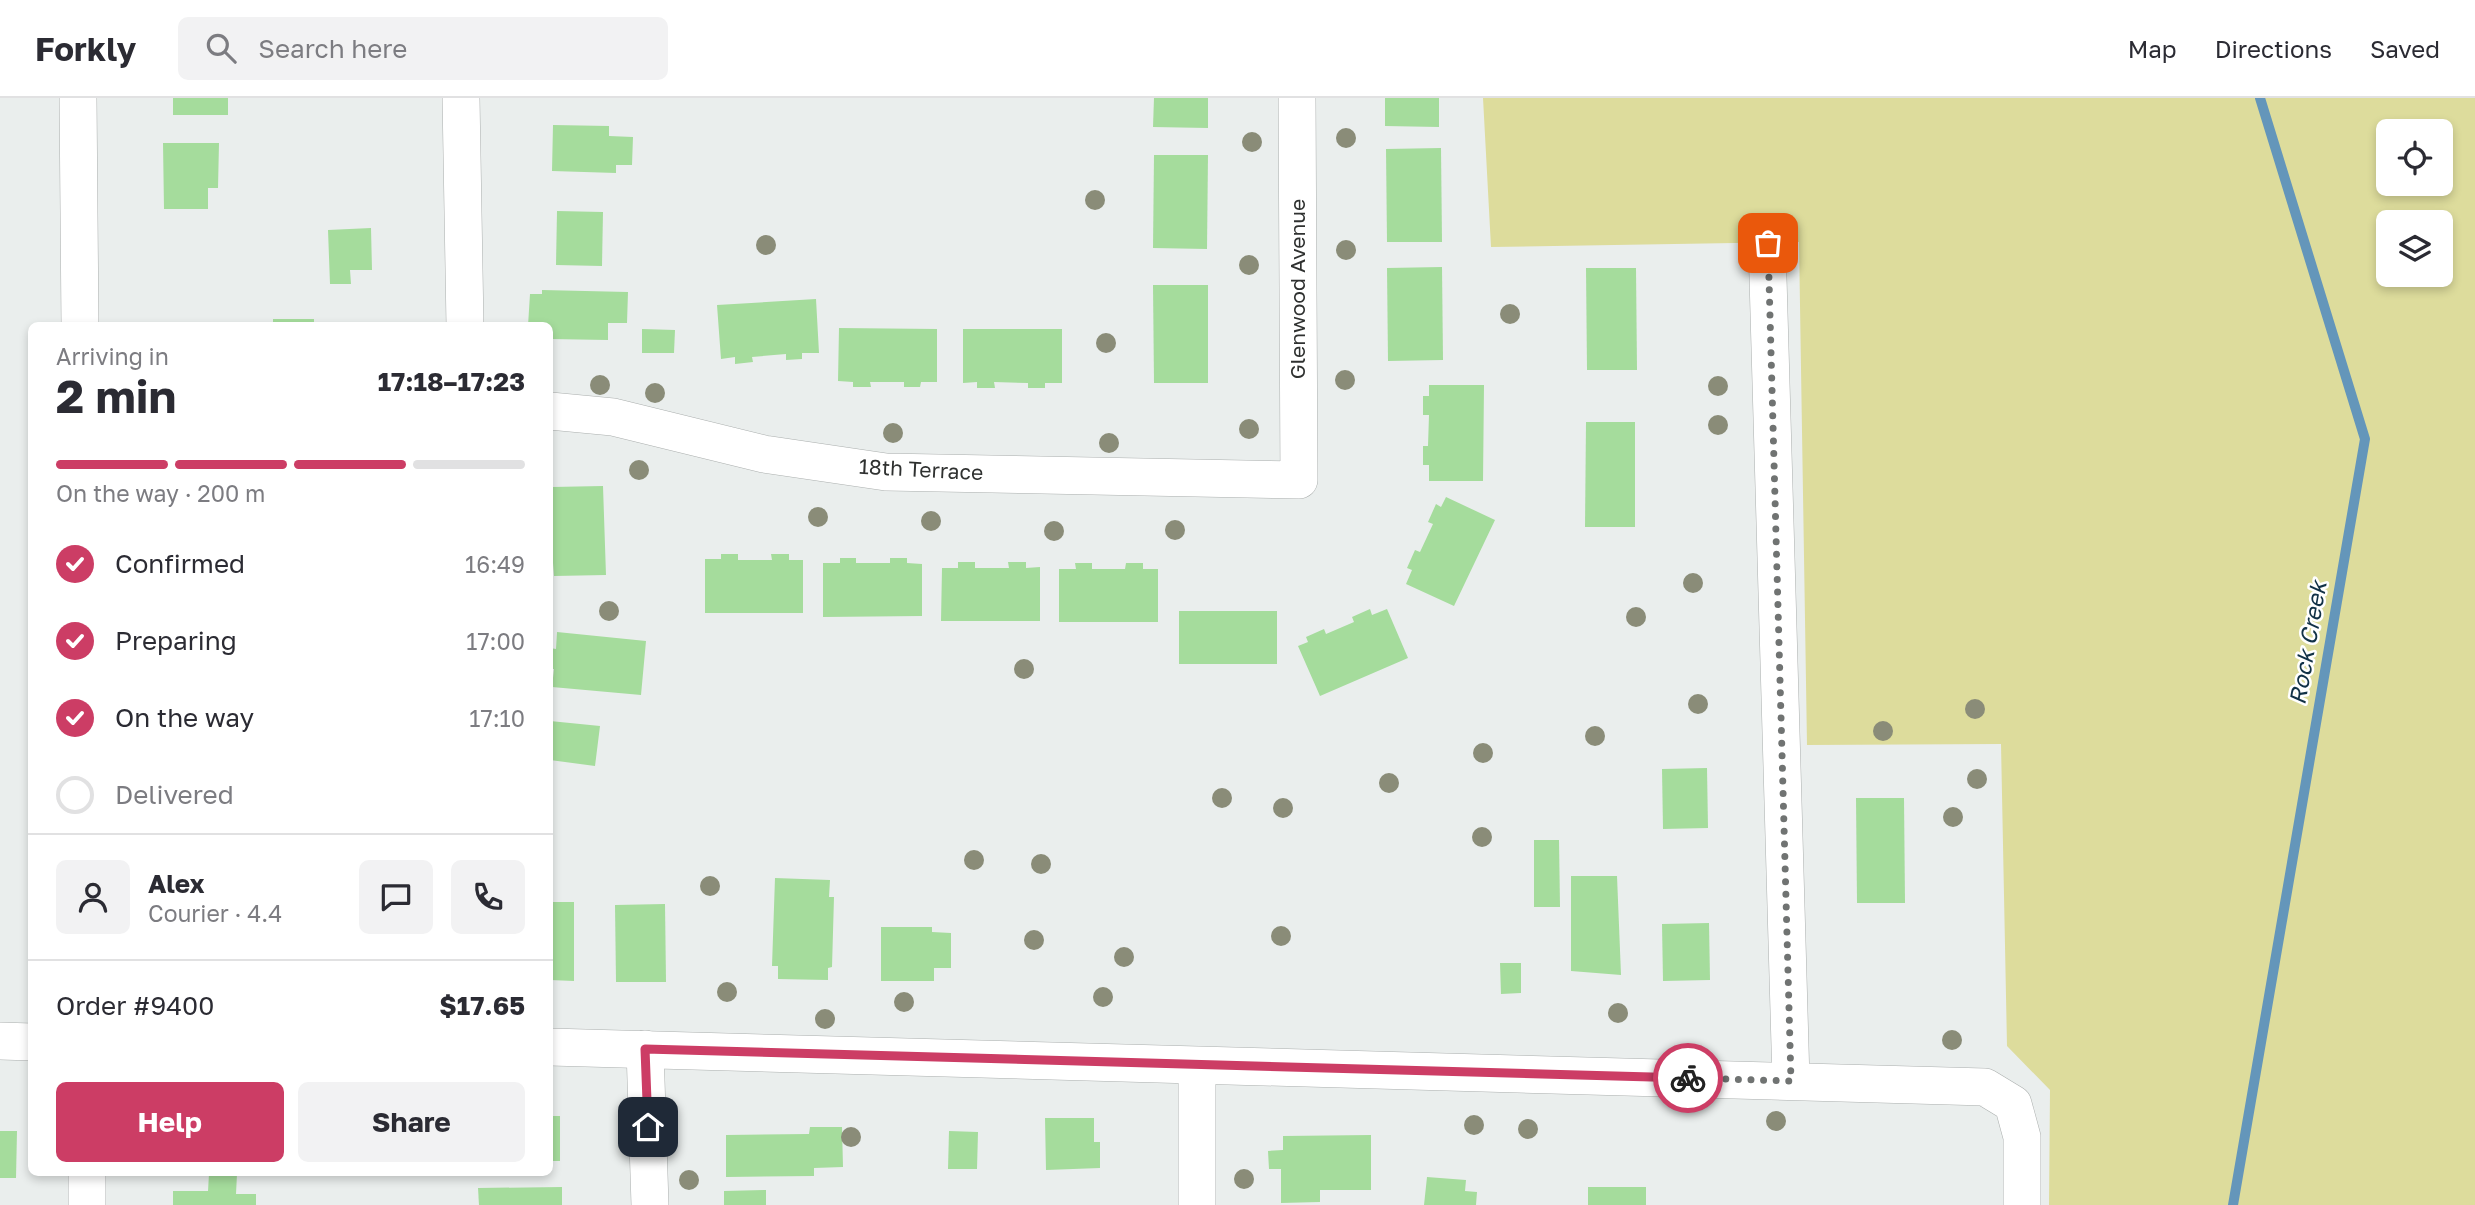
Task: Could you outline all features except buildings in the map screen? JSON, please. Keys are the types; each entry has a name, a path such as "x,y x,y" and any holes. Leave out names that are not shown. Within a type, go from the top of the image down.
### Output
{"street":[{"path":"78,98 80,322"},
{"path":"461,98 465,322"},
{"name":"Glenwood Avenue","path":"1297,98 1299,480"},
{"path":"1768,243 1791,1081"},
{"name":"18th Terrace","path":"553,411 613,417 764,454 886,472 1299,480"},
{"path":"0,1041 28,1042"},
{"path":"553,1047 1985,1087 2013,1104 2022,1137 2022,1205"},
{"path":"645,1049 650,1205"},
{"path":"1196,1066 1197,1205"},
{"path":"87,1176 87,1205"}],"shaded area":[{"path":"1483,98 2475,98 2475,1205 2049,1205 2050,1090 2007,1046 2001,744 1807,745 1799,242 1491,247"}],"waterway":[{"name":"Rock Creek","path":"2233,1205 2365,439 2260,98"}],"way so far":[{"path":"1688,1078 1791,1081 1768,243"}],"route":[{"path":"648,1127 645,1049 1688,1078"}]}
